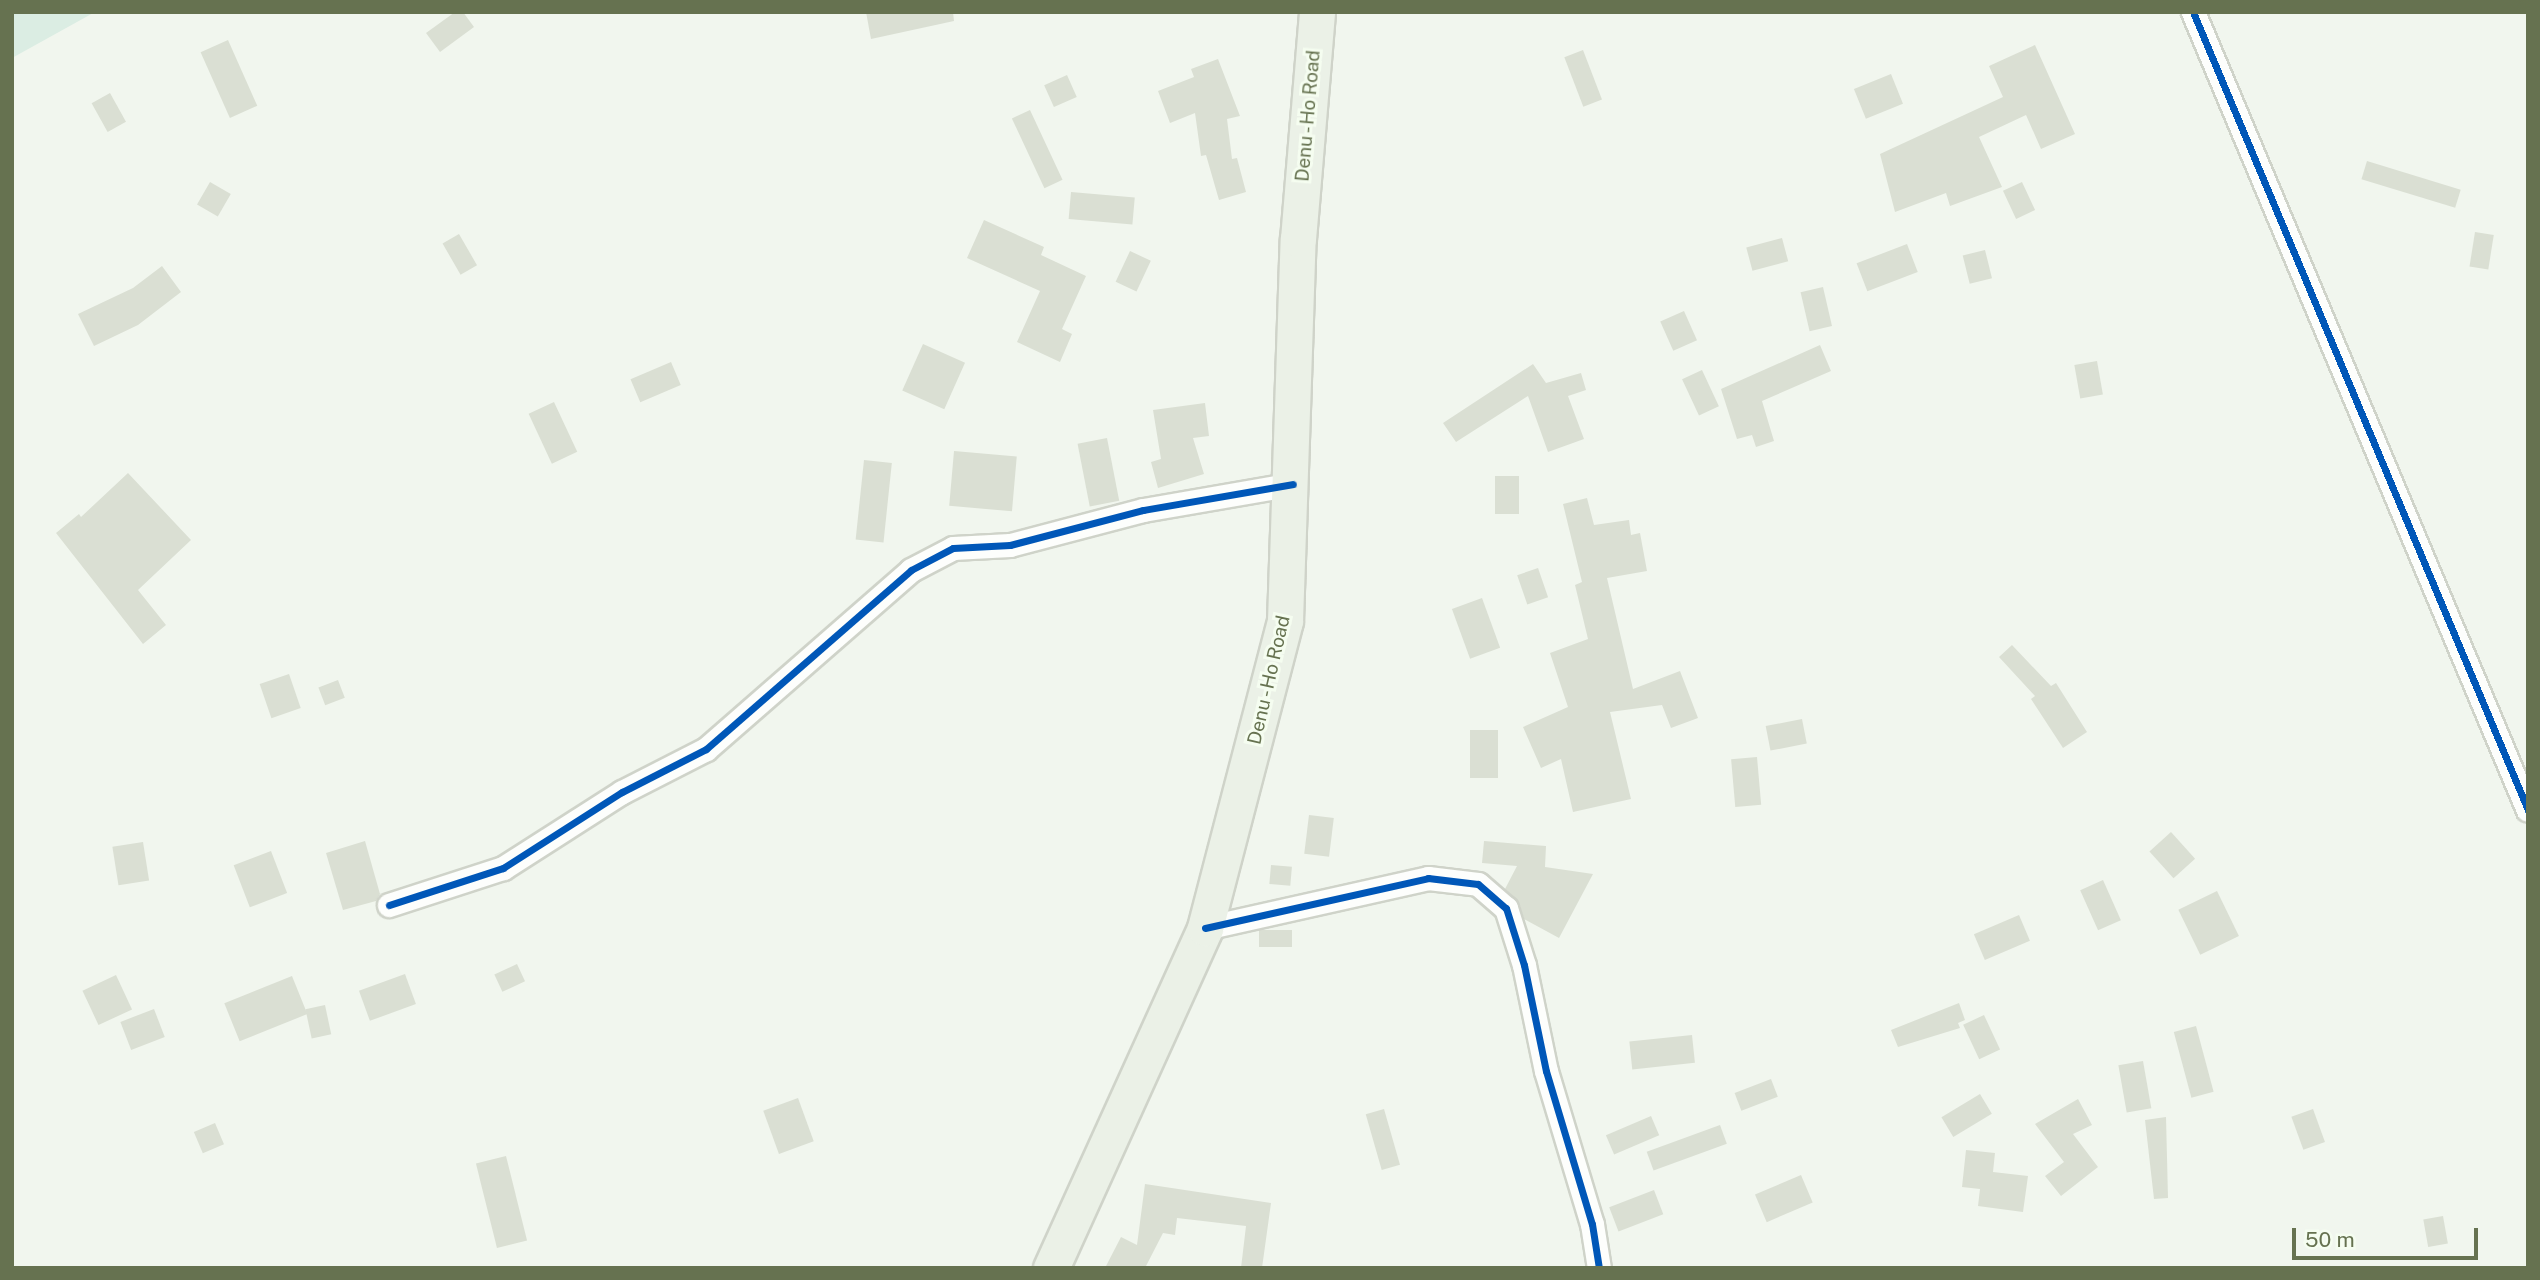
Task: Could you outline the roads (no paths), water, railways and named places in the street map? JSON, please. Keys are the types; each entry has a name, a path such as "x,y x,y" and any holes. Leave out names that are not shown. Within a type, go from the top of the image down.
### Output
{"main road":[{"name":"Denu - Ho Road","path":"1051,1268 1205,928 1285,621 1293,484 1298,239 1317,12"}],"street":[{"path":"2193,12 2528,810"},
{"path":"389,905 503,868 622,792 706,749 911,570 953,548 1010,545 1143,510 1293,484"},
{"path":"1205,928 1428,878 1478,884 1506,908 1524,965 1546,1071 1592,1224 1600,1268"}]}
